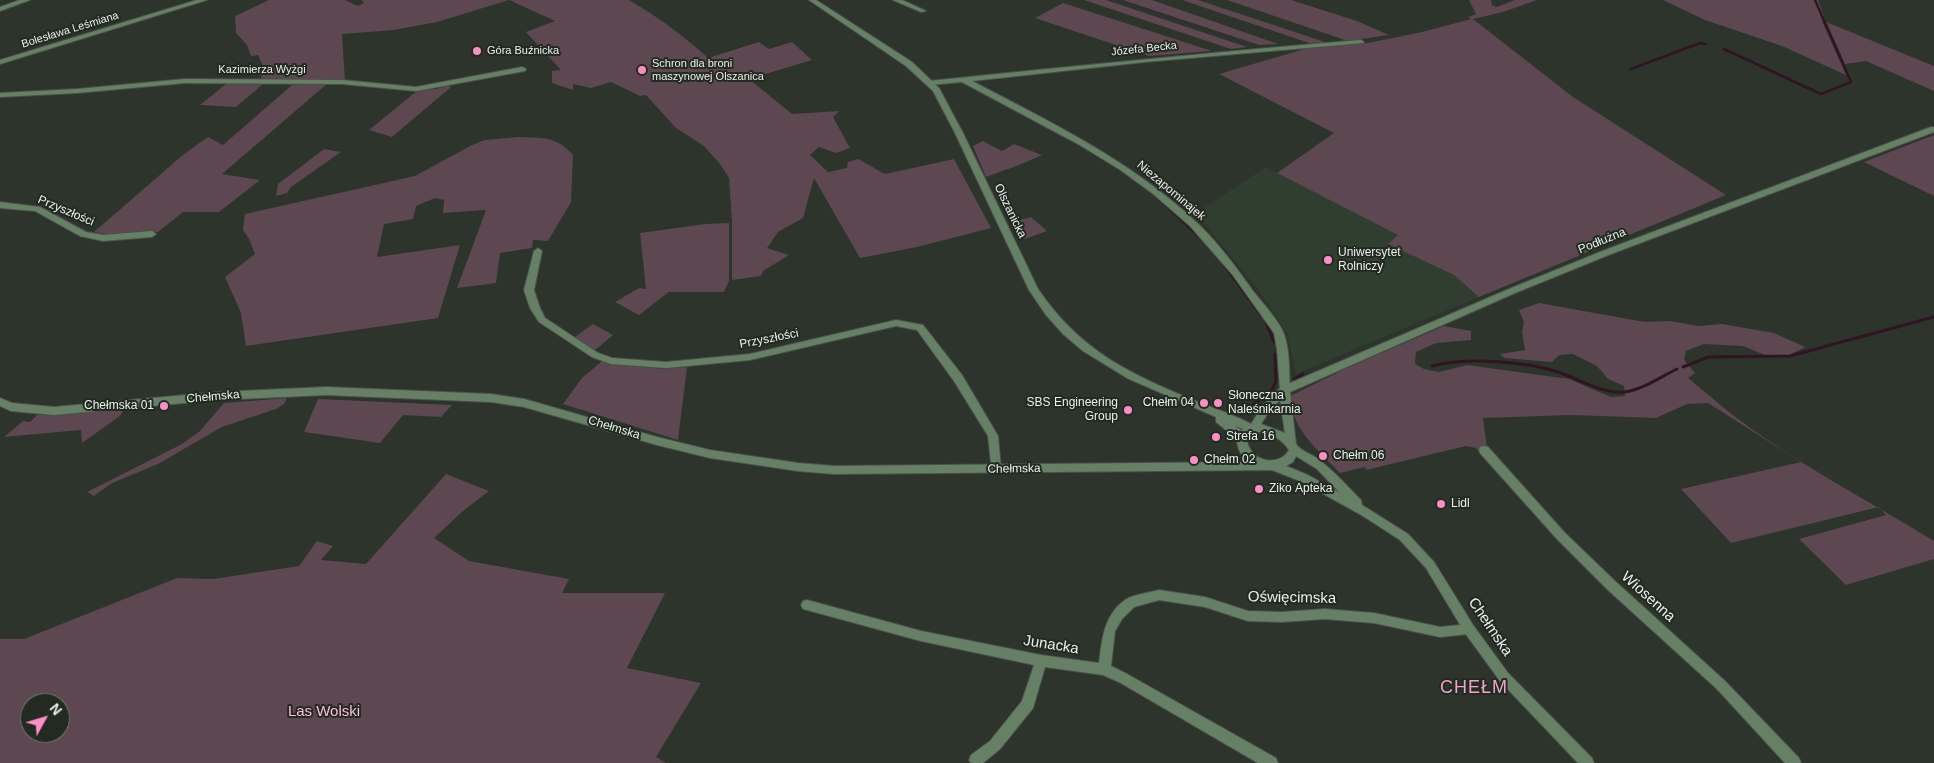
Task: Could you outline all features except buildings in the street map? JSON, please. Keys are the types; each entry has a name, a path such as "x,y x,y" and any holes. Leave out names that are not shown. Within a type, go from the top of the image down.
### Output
{"street":[{"path":"0,9 26,0"},
{"name":"Bolesława Leśmiana","path":"0,62 204,0"},
{"name":"Olszanicka","path":"812,0 909,64 929,83 950,115 1034,290 1052,318 1081,346 1114,369 1253,429"},
{"path":"896,0 924,11"},
{"name":"Józefa Becka","path":"929,83 1154,59 1361,42"},
{"name":"Kazimierza Wyżgi","path":"0,95 77,91 184,81 342,82 406,89 522,70"},
{"name":"Niezapominajek","path":"964,79 1081,142 1122,167 1155,191 1192,224 1235,272 1278,333 1282,349 1285,390"},
{"name":"Podłużna","path":"1253,429 1265,408 1285,390 1512,290 1934,129"},
{"name":"Przyszłości","path":"0,205 37,209 83,234 104,238 152,234"},
{"name":"Przyszłości","path":"538,251 529,290 535,308 542,320 570,340 611,361 652,364 702,363 750,357 896,324 920,327 958,378 993,436 996,469"},
{"path":"1243,443 1250,457 1270,465 1286,463 1290,460 1292,446 1291,431 1284,398 1285,390"},
{"name":"Chełmska","path":"0,402 11,407 54,411 218,396 326,391 491,398 524,403 656,441 710,454 766,463 834,470 1229,467 1270,465 1304,478 1367,512 1404,537 1430,565 1469,629 1504,677 1586,763"},
{"name":"Olszanicka","path":"1204,409 1227,424 1243,443"},
{"path":"1229,467 1243,457 1243,443 1253,429 1274,431 1292,446"},
{"name":"Chełmska","path":"1292,446 1314,461 1367,512"},
{"name":"Wiosenna","path":"1484,450 1574,548 1612,586 1721,685 1794,763"},
{"name":"Oświęcimska","path":"1104,669 1109,630 1118,616 1130,603 1160,595 1205,602 1248,616 1282,617 1324,614 1374,618 1440,632 1469,629"},
{"name":"Junacka","path":"807,604 907,633 1041,661 1104,669 1271,763"},
{"path":"976,760 995,745 1028,704 1041,661"}],"shaded area":[{"name":"Uniwersytet Rolniczy","path":"1266,167 1399,235 1388,244 1454,275 1479,297 1296,374 1287,333 1260,292 1196,213"}],"green space":[{"path":"269,0 345,0 358,6 364,3 362,0 509,0 437,22 394,30 342,34 345,81 261,80 262,64 258,55 251,56 247,45 236,33 235,16"},
{"path":"509,0 629,0 670,27 708,58 759,42 769,49 792,42 812,60 749,79 792,114 839,111 833,117 850,148 836,153 819,147 810,155 828,172 847,168 848,162 858,159 885,174 954,159 991,228 917,247 860,258 814,178 803,218 778,232 767,248 789,255 763,271 761,276 732,280 732,222 729,178 720,164 704,146 676,128 646,95 640,96 611,82 591,88 573,84 573,90 552,83 552,71 561,70 526,32 555,21"},
{"path":"1084,0 1106,0 1247,47 1231,49"},
{"path":"1123,0 1152,0 1278,44 1259,45"},
{"path":"1182,0 1198,0 1328,43 1309,43"},
{"path":"1227,0 1291,0 1357,21 1389,35 1348,41"},
{"path":"1469,0 1491,0 1492,5 1497,7 1515,0 1537,0 1503,12 1473,19 1573,97 1726,195 1479,297 1454,275 1388,244 1398,235 1277,173 1334,133 1219,74 1308,48 1368,43 1422,32 1471,19 1468,17 1476,14"},
{"path":"1663,0 1818,0 1826,22 1822,21 1846,75 1782,46 1705,20"},
{"path":"1063,3 1212,51 1149,56 1035,18"},
{"path":"1826,22 1934,66 1934,91 1866,61 1845,64"},
{"path":"328,83 222,174 260,180 219,212 183,212 158,232 116,236 94,232 184,154 208,137 223,145 292,85"},
{"path":"226,84 263,84 236,107 200,105"},
{"path":"447,85 451,87 392,137 369,130 418,90 437,89"},
{"path":"1934,135 1934,196 1864,162"},
{"path":"519,137 542,138 555,141 573,155 571,202 548,241 533,240 532,248 500,253 496,283 457,288 486,210 443,213 444,200 435,198 416,206 413,219 384,224 377,257 460,245 438,318 246,346 241,313 225,277 255,254 243,230 245,214 415,176 485,140"},
{"path":"983,141 1002,151 1014,144 1042,155 986,177 973,146"},
{"path":"324,149 341,152 291,187 287,193 276,196 278,184"},
{"path":"1031,217 1047,231 1025,239 1016,221"},
{"path":"729,223 729,281 724,292 669,292 639,315 615,302 639,288 646,289 640,233 705,224"},
{"path":"1539,303 1645,322 1670,321 1698,326 1722,324 1774,333 1805,347 1789,355 1765,355 1743,346 1704,344 1686,351 1684,360 1695,373 1688,378 1729,412 1778,447 1878,507 1731,543 1681,489 1801,462 1708,403 1687,404 1656,418 1571,415 1483,418 1487,448 1479,451 1476,448 1466,446 1366,470 1365,467 1340,473 1300,429 1295,419 1290,396 1347,368 1444,326 1471,331 1471,340 1436,343 1416,352 1415,364 1424,369 1439,372 1467,365 1569,379 1611,397 1625,396 1624,386 1608,379 1597,366 1573,354 1559,355 1552,362 1504,358 1500,354 1525,350 1522,332 1524,322 1519,310"},
{"path":"593,324 613,335 594,351 572,339"},
{"path":"602,361 661,369 687,367 678,440 563,404 582,378"},
{"path":"287,398 284,404 276,409 222,427 158,464 112,483 94,496 87,492 182,444 200,431 224,403"},
{"path":"318,399 452,405 441,417 403,415 380,443 304,432"},
{"path":"123,411 120,416 82,443 81,430 4,437 23,421 30,422 37,415"},
{"name":"Las Wolski","path":"446,474 489,491 463,511 434,538 469,561 569,579 562,593 665,593 627,668 701,683 656,757 666,763 0,763 0,639 24,639 177,578 213,579 299,566 317,541 333,546 321,560 366,564"},
{"path":"1881,509 1934,541 1934,559 1846,585 1799,539 1886,515"}],"waterway":[{"path":"1724,49 1821,94 1851,82 1815,0"},
{"path":"1631,69 1700,43 1706,44"},
{"path":"1158,197 1156,196 1203,240"},
{"path":"1223,263 1262,316"},
{"path":"1683,367 1708,357 1790,356 1934,317"},
{"path":"1266,321 1274,342"},
{"path":"1241,414 1272,390 1276,381 1275,354"},
{"path":"1432,366 1478,361 1529,365 1558,372 1607,391 1615,392 1638,389 1677,369"},
{"path":"1294,379 1303,374"}],"place":[{"name":"Góra Buźnicka","path":"477,51"},
{"name":"Schron dla broni maszynowej Olszanica","path":"642,70"},
{"name":"Uniwersytet Rolniczy","path":"1328,260"},
{"name":"Chełm 04","path":"1204,403"},
{"name":"Słoneczna Naleśnikarnia","path":"1218,403"},
{"name":"Chełmska 01","path":"164,406"},
{"name":"SBS Engineering Group","path":"1128,410"},
{"name":"Strefa 16","path":"1216,437"},
{"name":"Chełm 06","path":"1323,456"},
{"name":"Chełm 02","path":"1194,460"},
{"name":"Ziko Apteka","path":"1259,489"},
{"name":"Lidl","path":"1441,504"}],"district":[{"name":"CHEŁM","path":"1474,688"}]}
